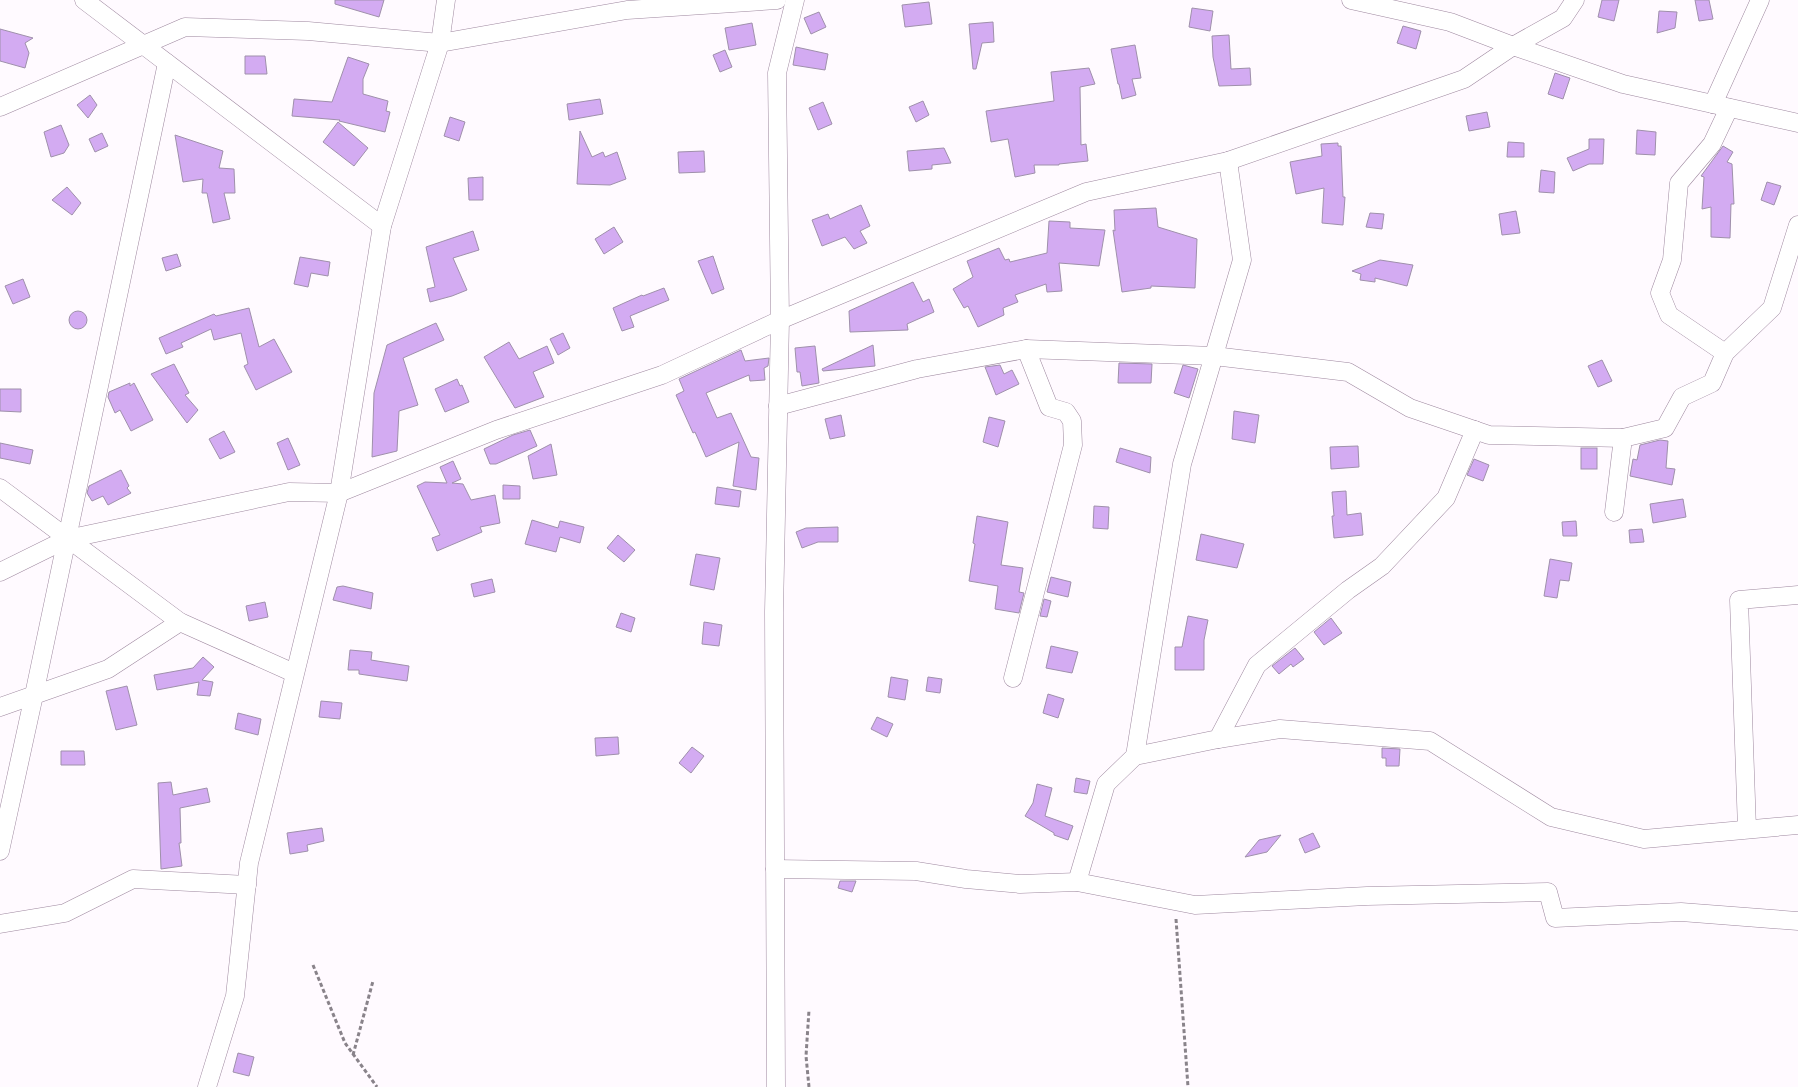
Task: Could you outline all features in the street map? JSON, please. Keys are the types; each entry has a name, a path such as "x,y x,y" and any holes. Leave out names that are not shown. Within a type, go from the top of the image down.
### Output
{"street":[{"path":"84,0 382,226"},
{"path":"0,106 185,27 308,31 440,43 627,10 777,0"},
{"path":"776,1087 774,612 780,320 777,73 795,0"},
{"path":"1351,0 1381,3 1450,22 1623,84 1798,123"},
{"path":"0,572 67,539 288,492 339,493 496,430 662,375 780,320 1086,192 1228,161 1464,79 1513,46 1563,18 1575,0"},
{"path":"1725,353 1669,315 1660,293 1672,260 1679,183 1712,144 1721,106 1760,0"},
{"path":"208,1087 235,996 249,863 339,493 382,226 440,43 442,2"},
{"path":"0,850 167,63"},
{"path":"1134,756 1182,464 1242,260 1228,161"},
{"path":"778,406 917,370 1026,349 1214,356 1348,372 1410,408 1489,435 1623,438 1665,428 1682,396 1712,383 1725,353 1772,308 1798,225"},
{"path":"1013,678 1073,445 1072,422 1066,412 1049,407 1026,349"},
{"path":"1218,739 1257,665 1348,590 1382,566 1446,498 1475,430"},
{"path":"1614,512 1623,438"},
{"path":"0,488 180,622 294,674"},
{"path":"1747,829 1738,600 1798,595"},
{"path":"0,707 108,669 180,622"},
{"path":"1077,882 1106,784 1134,756 1280,729 1430,741 1551,817 1644,839 1798,825"},
{"path":"775,869 916,871 966,879 1020,884 1077,882 1195,905 1367,896 1548,892 1555,918 1681,912 1798,921"},
{"path":"0,924 65,913 133,879 247,885"}],"path":[{"path":"1175,901 1188,1087"},
{"path":"313,964 344,1043 377,1087"},
{"path":"353,1055 373,981"},
{"path":"809,1010 806,1056 809,1087"}],"building":[{"path":"335,0 384,0 379,17 335,4"},
{"path":"1602,0 1619,0 1614,21 1598,17"},
{"path":"1695,0 1709,0 1713,19 1699,21"},
{"path":"929,2 932,24 905,27 902,5"},
{"path":"1192,8 1213,11 1210,31 1189,27"},
{"path":"1659,11 1677,12 1675,28 1657,33"},
{"path":"819,12 826,27 811,34 804,18"},
{"path":"993,22 994,42 982,43 976,69 973,69 969,24"},
{"path":"752,23 756,45 729,50 725,28"},
{"path":"1403,26 1421,31 1416,49 1397,43"},
{"path":"0,29 33,38 25,43 29,53 25,68 0,61"},
{"path":"1229,35 1231,69 1250,68 1251,85 1219,86 1213,57 1212,36"},
{"path":"1135,45 1141,78 1132,79 1136,95 1122,99 1111,49"},
{"path":"796,47 828,54 825,70 793,65"},
{"path":"725,50 732,67 720,72 713,55"},
{"path":"245,56 265,56 267,74 245,74"},
{"path":"348,57 369,64 363,79 363,94 388,101 386,111 390,112 385,132 340,120 292,116 294,99 332,102"},
{"path":"1089,68 1095,84 1080,87 1081,145 1086,144 1088,161 1059,165 1034,165 1035,173 1015,177 1008,139 991,142 986,111 1054,101 1051,72"},
{"path":"1555,73 1570,78 1563,99 1548,94"},
{"path":"90,95 97,105 88,118 77,105"},
{"path":"600,99 603,114 569,120 567,104"},
{"path":"923,101 929,115 916,122 909,107"},
{"path":"823,102 832,124 818,130 809,108"},
{"path":"1487,112 1490,127 1469,131 1466,116"},
{"path":"450,117 465,122 459,141 444,136"},
{"path":"338,122 368,148 354,166 323,142"},
{"path":"61,125 69,145 64,153 51,157 44,132"},
{"path":"1637,130 1656,132 1655,155 1636,154"},
{"path":"580,131 592,157 603,152 605,157 617,152 626,179 610,185 577,184"},
{"path":"102,133 108,146 95,152 89,139"},
{"path":"175,135 223,151 219,168 234,169 235,193 224,193 230,219 213,223 207,193 202,193 203,179 183,182"},
{"path":"1589,139 1604,139 1603,164 1589,164 1573,171 1567,158 1589,149"},
{"path":"1508,142 1524,143 1524,157 1507,157"},
{"path":"1338,143 1338,146 1341,146 1343,197 1345,197 1343,225 1322,223 1324,188 1296,194 1290,162 1322,156 1321,144"},
{"path":"1723,146 1733,152 1727,162 1732,164 1734,204 1731,204 1730,238 1711,237 1711,207 1702,209 1704,177 1701,176"},
{"path":"944,148 951,163 932,165 932,169 909,171 907,151"},
{"path":"704,151 705,172 679,173 678,152"},
{"path":"1541,170 1555,172 1554,193 1539,192"},
{"path":"483,177 483,200 469,200 468,178"},
{"path":"1767,182 1781,186 1774,205 1761,200"},
{"path":"67,187 81,203 72,215 52,200"},
{"path":"861,205 870,226 860,231 867,243 854,249 845,237 822,246 812,220 828,214 830,219"},
{"path":"1156,208 1158,227 1197,239 1195,288 1151,286 1151,288 1122,292 1113,230 1115,231 1114,210"},
{"path":"1516,211 1520,233 1502,235 1499,214"},
{"path":"1370,213 1384,214 1382,229 1366,227"},
{"path":"1049,221 1070,222 1070,228 1105,230 1099,266 1059,263 1062,291 1047,292 1046,284 1015,295 1018,302 1003,308 1004,315 978,327 968,306 964,308 953,289 973,277 967,261 999,248 1005,260 1009,259 1010,262 1047,253"},
{"path":"614,227 623,242 604,254 595,239"},
{"path":"473,231 479,250 453,258 467,290 430,302 427,289 435,287 426,247"},
{"path":"177,254 181,266 166,271 162,258"},
{"path":"713,256 724,289 712,294 698,261"},
{"path":"300,257 330,262 328,276 311,273 308,287 294,284"},
{"path":"1380,260 1413,265 1407,286 1375,278 1375,282 1360,280 1361,274 1352,271"},
{"path":"23,279 30,297 13,304 5,286"},
{"path":"913,282 923,302 929,299 934,312 907,324 908,330 850,332 849,311"},
{"path":"664,288 669,300 630,316 634,327 622,331 613,308 642,295"},
{"path":"249,308 259,347 274,339 292,372 256,390 244,366 248,364 241,333 214,340 211,329 181,343 183,347 166,354 159,338 214,314 216,316"},
{"path":"78,311 84,314 87,320 84,326 78,329 72,326 69,320 72,314"},
{"path":"436,323 444,340 403,358 418,405 399,411 397,451 372,457 374,393 387,345"},
{"path":"563,333 570,348 558,355 550,339"},
{"path":"509,342 519,359 547,346 554,363 533,372 544,397 515,408 484,357"},
{"path":"873,345 875,366 823,371 822,369"},
{"path":"815,346 819,383 802,386 800,372 797,372 795,348"},
{"path":"741,350 745,361 769,358 768,366 764,368 765,380 750,381 749,375 706,393 717,418 731,413 751,457 759,458 756,490 733,486 739,442 706,457 676,395 684,391 679,379"},
{"path":"1602,360 1612,381 1598,387 1588,366"},
{"path":"1119,363 1152,364 1151,383 1118,383"},
{"path":"174,364 189,393 185,395 198,410 187,423 151,374"},
{"path":"1000,365 1004,374 1012,370 1019,384 996,395 985,367"},
{"path":"1183,365 1198,369 1189,398 1174,393"},
{"path":"457,379 460,386 462,385 469,402 445,412 435,389"},
{"path":"130,383 130,386 134,383 153,420 131,431 120,410 115,413 108,397 109,392"},
{"path":"0,389 21,389 21,412 0,411"},
{"path":"1234,411 1259,415 1255,443 1232,439"},
{"path":"841,415 845,436 830,439 825,419"},
{"path":"989,417 1005,421 998,447 983,442"},
{"path":"530,430 537,446 496,464 490,464 484,449 513,435"},
{"path":"224,431 235,452 220,459 209,439"},
{"path":"288,438 300,465 288,470 277,443"},
{"path":"1660,440 1668,441 1666,468 1675,469 1672,485 1630,476 1633,459 1637,460 1640,445"},
{"path":"0,443 33,450 30,464 0,458"},
{"path":"551,444 557,475 533,479 528,456"},
{"path":"1358,446 1359,467 1331,469 1330,447"},
{"path":"1120,448 1151,457 1150,473 1116,462"},
{"path":"1581,448 1597,448 1597,469 1581,469"},
{"path":"1474,459 1489,465 1483,481 1467,475"},
{"path":"453,461 461,479 452,483 463,484 471,500 495,495 500,523 480,527 482,532 437,551 432,538 440,535 417,486 425,482 447,483 440,467"},
{"path":"121,470 129,486 127,488 131,493 108,505 103,496 92,501 87,493 89,486"},
{"path":"503,485 520,486 520,499 503,499"},
{"path":"717,487 741,491 739,507 715,504"},
{"path":"1346,491 1347,515 1361,513 1363,535 1334,538 1332,492"},
{"path":"1683,499 1686,517 1653,523 1650,504"},
{"path":"1094,506 1109,507 1108,529 1093,528"},
{"path":"977,516 1008,522 1001,565 1023,568 1019,592 1024,593 1019,613 995,609 998,586 969,581"},
{"path":"532,520 558,528 560,521 584,527 580,543 560,537 556,552 525,544"},
{"path":"1576,521 1577,536 1563,536 1562,522"},
{"path":"838,527 838,542 818,542 802,548 796,532 806,528"},
{"path":"1642,529 1644,542 1630,543 1629,530"},
{"path":"1201,534 1244,544 1237,568 1196,560"},
{"path":"618,535 635,550 624,562 607,548"},
{"path":"696,554 720,558 714,590 690,585"},
{"path":"1550,559 1572,563 1569,581 1560,580 1557,598 1544,596"},
{"path":"1051,577 1071,582 1068,597 1047,592"},
{"path":"492,579 495,592 474,597 471,584"},
{"path":"343,586 373,593 371,609 333,600 337,587"},
{"path":"1044,599 1051,601 1047,617 1040,616"},
{"path":"265,602 268,617 249,621 246,606"},
{"path":"621,613 635,618 631,632 616,627"},
{"path":"1188,616 1208,620 1204,640 1204,670 1175,670 1175,647 1182,647"},
{"path":"1331,618 1342,633 1324,645 1314,632"},
{"path":"704,622 722,625 719,646 702,644"},
{"path":"1051,646 1078,652 1072,673 1046,668"},
{"path":"1295,648 1304,659 1293,667 1291,664 1279,674 1272,666"},
{"path":"350,650 372,652 371,660 409,666 407,681 359,674 359,670 348,670"},
{"path":"203,657 214,667 202,680 213,682 210,696 197,695 199,682 157,690 154,675 193,668"},
{"path":"891,677 908,680 905,700 888,697"},
{"path":"928,677 942,679 940,693 926,691"},
{"path":"127,686 137,725 116,730 106,691"},
{"path":"1048,694 1064,699 1058,718 1043,713"},
{"path":"321,701 342,703 340,719 319,717"},
{"path":"238,713 261,719 258,735 235,729"},
{"path":"877,717 893,724 887,737 871,729"},
{"path":"618,737 619,754 596,756 595,738"},
{"path":"692,747 704,756 691,773 679,763"},
{"path":"1382,748 1400,749 1399,766 1386,766 1386,758 1382,758"},
{"path":"61,751 84,751 85,765 61,765"},
{"path":"1076,778 1090,781 1087,794 1074,792"},
{"path":"171,782 173,795 207,788 210,802 180,808 181,843 179,843 182,866 161,869 158,783"},
{"path":"1037,784 1052,788 1045,816 1073,826 1068,840 1054,835 1054,833 1025,816 1033,803"},
{"path":"322,828 324,841 307,845 308,851 290,854 287,833"},
{"path":"1313,833 1320,847 1305,853 1299,839"},
{"path":"1281,835 1267,852 1245,857 1259,840"},
{"path":"840,881 856,881 852,892 838,888"},
{"path":"238,1053 254,1057 249,1076 233,1072"}]}
